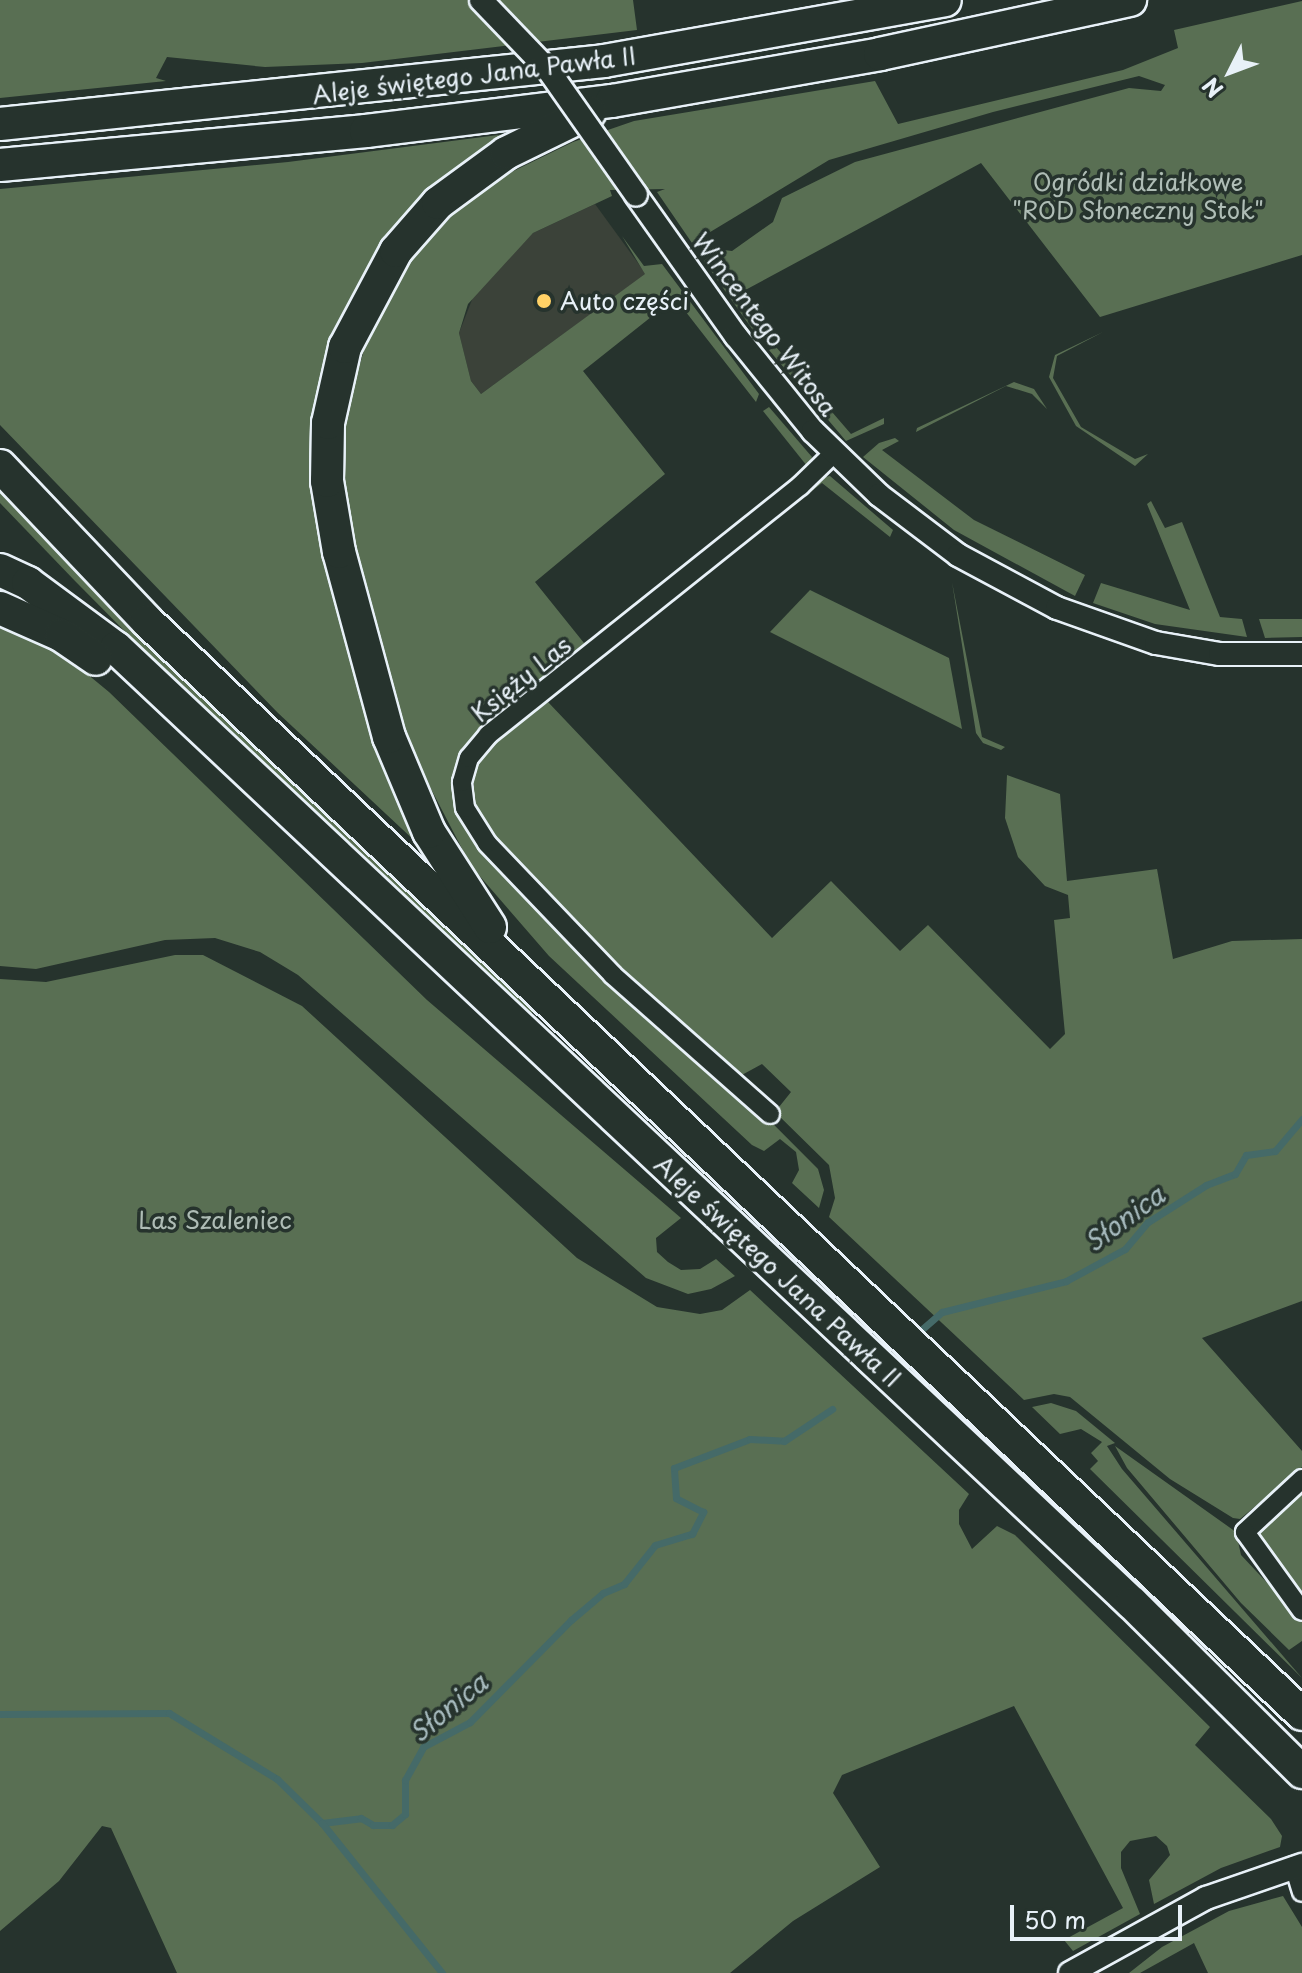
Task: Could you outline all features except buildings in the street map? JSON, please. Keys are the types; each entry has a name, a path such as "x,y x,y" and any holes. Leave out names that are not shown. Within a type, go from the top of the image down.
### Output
{"highway":[{"name":"Aleje świętego Jana Pawła II","path":"0,124 357,91 604,61 945,0"},
{"name":"Aleje świętego Jana Pawła II","path":"612,101 880,54 1130,0"},
{"path":"0,165 366,131 612,101"},
{"path":"564,1016 491,928 450,868 389,737 339,552 327,481 328,423 345,347 361,312 396,251 438,203 506,153 612,101"},
{"path":"3,470 147,621 564,1016"},
{"path":"0,570 28,583 116,648 250,776"},
{"path":"0,608 61,635 250,776"},
{"name":"Aleje świętego Jana Pawła II","path":"250,776 1012,1489 1302,1772"},
{"name":"Aleje świętego Jana Pawła II","path":"564,1016 1043,1465 1302,1714"}],"street":[{"name":"Wincentego Witosa","path":"481,0 549,71 760,368 834,453 879,495 958,555 1057,608 1191,650 1302,654"},
{"name":"Księży Las","path":"770,1114 613,975 487,843 465,808 462,782 469,758 488,735 800,486 834,453"},
{"path":"1302,1479 1245,1532 1302,1611"},
{"path":"1074,1972 1206,1898 1298,1866 1302,1892"}],"shaded area":[{"path":"595,204 646,274 481,394 471,381 459,333 475,292 533,233"}],"green space":[{"path":"0,0 633,0 637,30 362,63 265,67 167,57 156,78 166,81 0,98"},
{"name":"Ogródki działkowe \"ROD Słoneczny Stok\"","path":"1302,1 1302,255 1100,317 981,163 736,295 765,332 757,336 704,261 716,249 732,251 773,222 782,198 855,162 1129,88 1161,91 1165,85 1139,76 993,112 829,160 692,243 657,192 665,189 610,190 612,196 533,233 468,304 459,333 471,381 481,394 645,274 622,236 644,266 662,264 759,394 756,402 675,298 583,371 665,474 535,582 584,643 590,639 590,647 511,709 485,703 479,710 485,724 460,758 455,793 457,806 818,1169 824,1190 819,1208 792,1183 799,1170 796,1152 780,1139 764,1151 752,1145 549,956 471,866 429,785 419,787 360,583 342,492 339,435 372,323 408,263 461,206 489,183 573,142 634,121 875,81 898,124 1123,70 1178,48 1174,30"},
{"path":"522,132 425,196 316,437 417,843 278,713 0,425 0,189 288,162"},
{"path":"1103,332 1057,356 1053,378 1081,427 1135,459 1148,454 1135,466 1076,426 1049,377 1055,355"},
{"path":"776,347 851,434 884,418 884,424 846,441 769,350"},
{"path":"1014,382 1034,389 1047,409 1032,394 1006,386 916,432 917,428"},
{"path":"769,407 812,457 807,466 763,411"},
{"path":"895,438 899,441 882,450 974,520 1085,575 1075,596 954,530 863,457 879,443"},
{"path":"798,474 801,476 608,633 598,632"},
{"path":"830,476 893,530 890,537 822,483 775,520 820,478"},
{"path":"0,485 535,1009 526,1019 280,788 76,582 0,503"},
{"path":"1151,501 1165,528 1182,522 1220,617 1242,619 1247,637 1155,624 1093,603 1101,583 1190,610 1147,504"},
{"path":"952,582 982,737 1005,747 1001,750 983,743 976,733"},
{"path":"810,590 949,658 962,729 770,632"},
{"path":"0,618 52,645 109,692 427,1000 681,1218 656,1238 657,1252 668,1262 681,1270 700,1269 716,1259 735,1276 711,1289 688,1294 646,1278 298,975 260,952 215,938 165,940 36,969 0,966"},
{"path":"1259,619 1302,619 1302,637 1265,638"},
{"path":"548,702 772,938 831,881 900,951 928,925 1050,1049 1065,1034 1054,920 1070,918 1068,895 1045,886 1018,857 1005,818 1007,775 1060,794 1067,881 1157,869 1173,959 1232,941 1302,939 1302,1301 1202,1338 1302,1451 1302,1467 1240,1519 1233,1518 1170,1479 1070,1397 1054,1394 1024,1400 829,1217 835,1198 829,1165 775,1112 791,1092 762,1064 740,1076 655,1006 496,842 474,809 474,766 491,743"},
{"name":"Las Szaleniec","path":"175,955 203,955 302,1006 577,1258 657,1307 700,1314 722,1310 750,1290 969,1494 959,1510 959,1524 972,1549 997,1526 1015,1535 1210,1727 1195,1745 1271,1819 1282,1836 1280,1847 1221,1868 1154,1904 1149,1880 1170,1855 1167,1846 1156,1836 1130,1841 1121,1852 1121,1868 1140,1914 1073,1951 1064,1940 1123,1908 1014,1706 842,1775 833,1793 880,1867 793,1921 730,1973 177,1973 111,1828 102,1826 59,1881 0,1931 0,979 46,982"},
{"path":"1051,1403 1076,1411 1115,1443 1107,1446 1122,1469 1302,1678 1090,1469 1098,1461 1091,1453 1102,1442 1081,1429 1060,1434 1032,1407"},
{"path":"1115,1446 1236,1532 1241,1555 1302,1620 1302,1641 1289,1650 1241,1603 1127,1468"},
{"path":"1302,1490 1302,1599 1256,1534"},
{"path":"1283,1896 1302,1927 1302,1973 1208,1973 1194,1943 1140,1973 1129,1973 1162,1947 1229,1911"}],"waterway":[{"name":"Słonica","path":"913,1337 942,1312 1066,1281 1125,1249 1148,1222 1206,1185 1235,1174 1246,1155 1275,1151 1302,1119"},
{"name":"Słonica","path":"0,1714 169,1713 277,1779 322,1823 361,1818 373,1825 392,1825 405,1814 405,1780 423,1747 470,1722 571,1620 603,1593 624,1584 655,1545 692,1534 703,1512 676,1498 674,1468 750,1439 784,1441 832,1409"},
{"path":"322,1823 442,1973"}],"place":[{"name":"Auto części","path":"544,301"}]}
